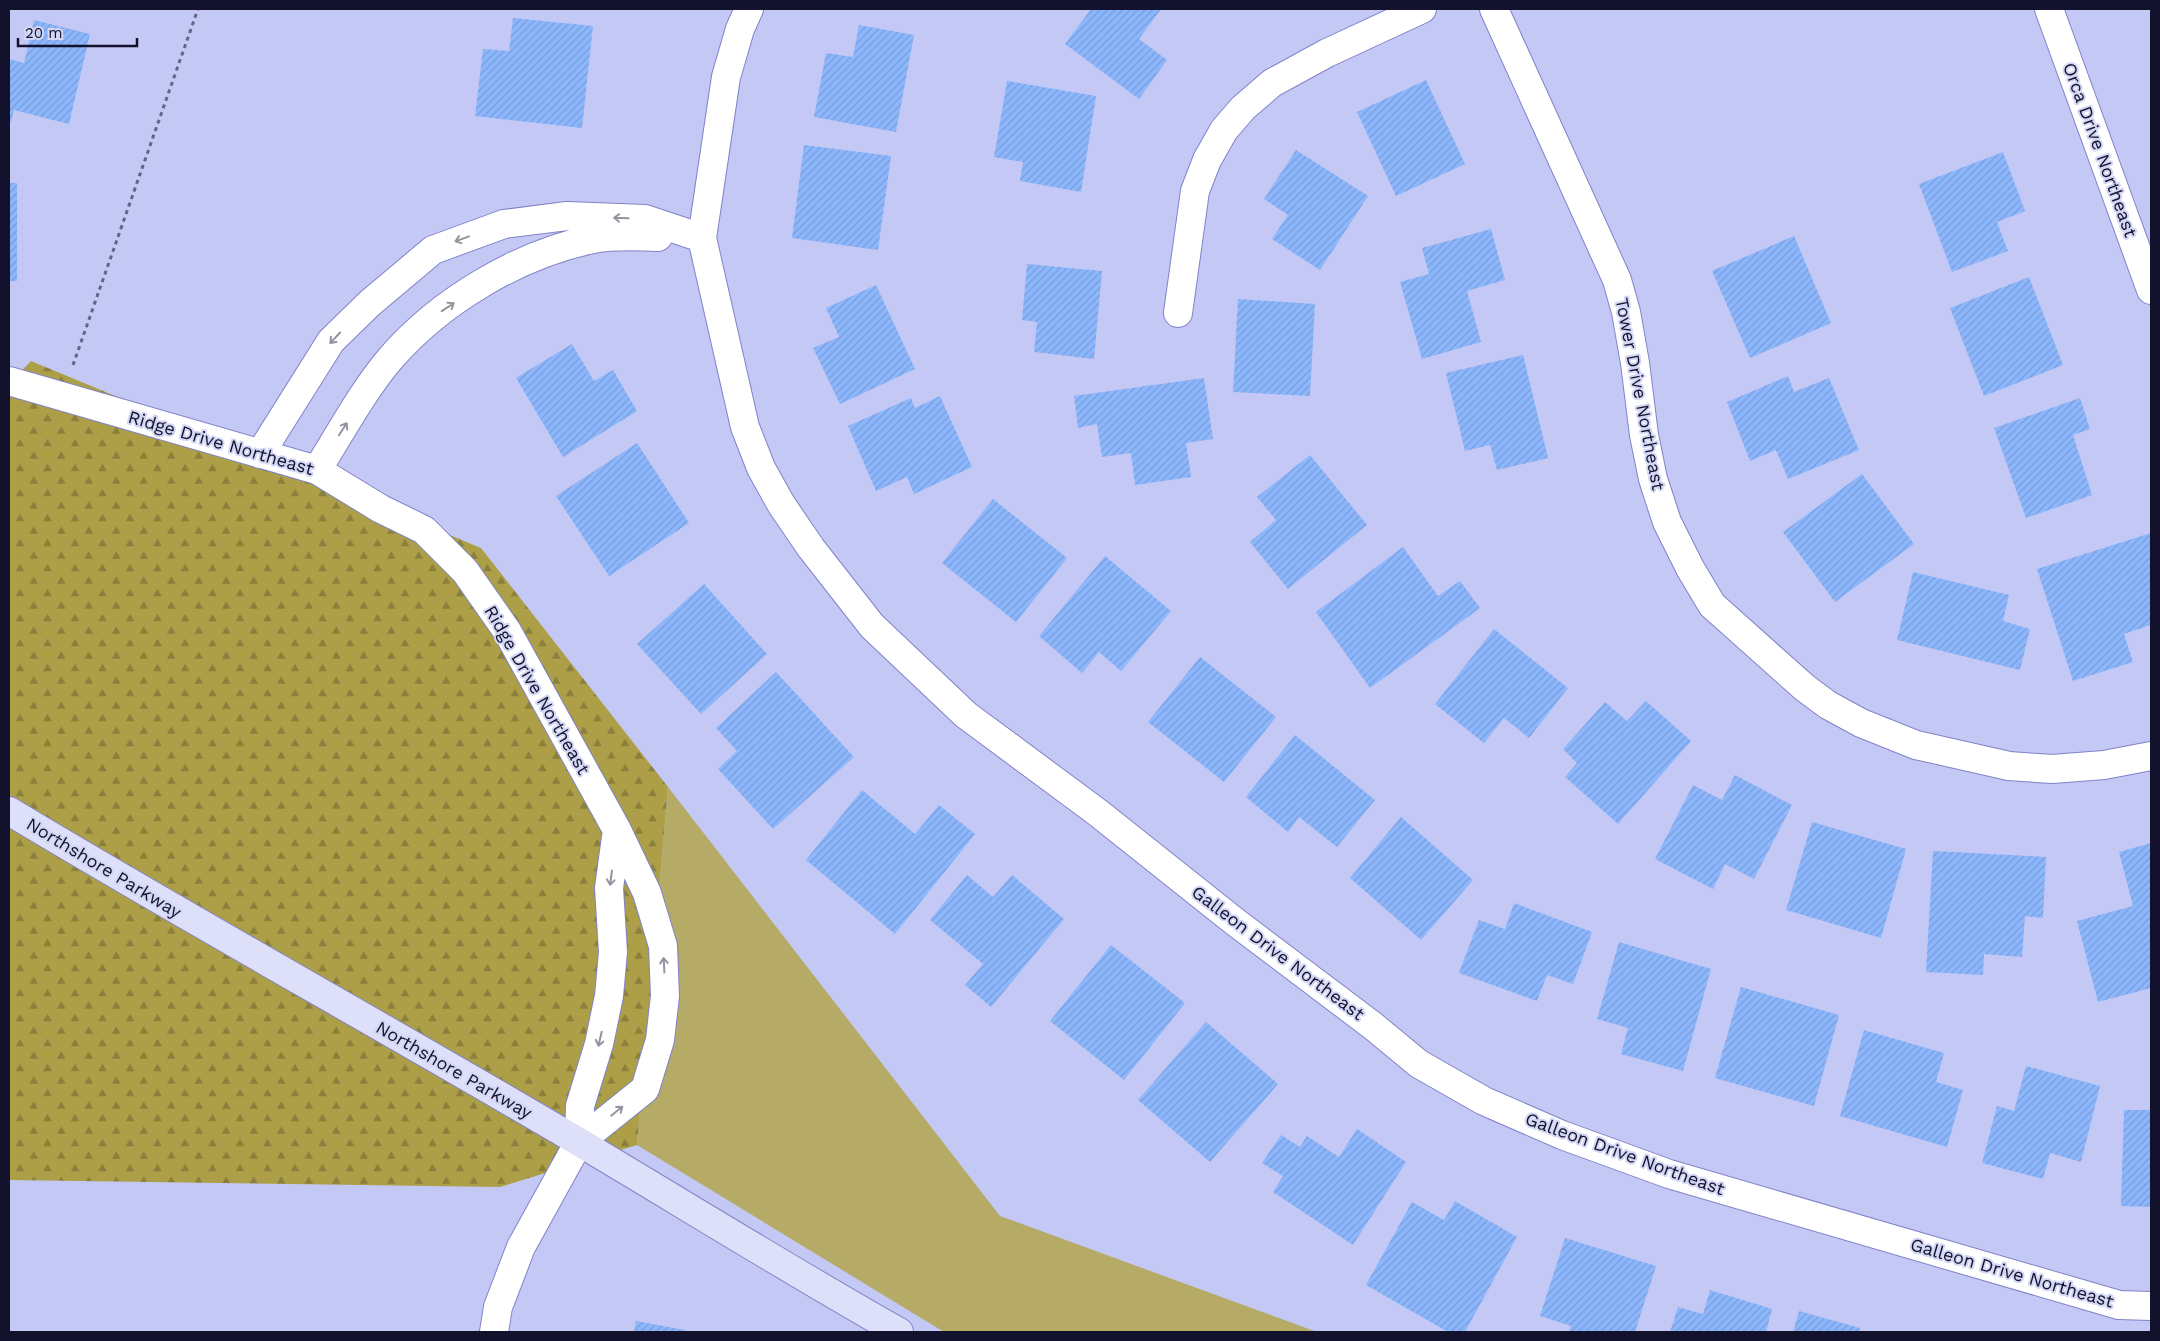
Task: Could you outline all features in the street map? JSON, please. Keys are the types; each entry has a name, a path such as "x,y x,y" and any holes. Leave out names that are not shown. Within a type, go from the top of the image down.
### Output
{"street":[{"path":"702,238 726,77 740,30 749,9"},
{"path":"1178,313 1195,191 1207,160 1224,130 1272,82 1326,53 1422,9"},
{"name":"Tower Drive Northeast","path":"1494,9 1617,280 1626,312 1635,362 1644,435 1653,479 1667,522 1690,568 1712,605 1805,688 1828,705 1861,723 1916,745 2009,766 2052,768 2104,764 2151,756"},
{"name":"Orca Drive Northeast","path":"2049,9 2151,290"},
{"path":"260,454 331,341 370,303 433,250 504,224 567,216 645,219 702,238"},
{"path":"317,470 390,359 435,315 508,268 551,250 595,238 642,236 702,238"},
{"name":"Galleon Drive Northeast","path":"702,238 745,427 761,468 780,504 811,548 872,626 966,715 1097,812 1234,921 1373,1026 1419,1064 1484,1101 1562,1135 1670,1174 2119,1304 2151,1306"},
{"name":"Ridge Drive Northeast","path":"9,381 317,470 381,509 424,530 465,572 507,631 617,830 647,893 663,946 665,996 660,1040 645,1089 579,1142 521,1247 498,1307 494,1332"},
{"name":"Northshore Parkway","path":"9,811 143,892 579,1142 807,1280 899,1332"},
{"name":"Ridge Drive Northeast","path":"579,1142 580,1106 599,1044 610,996 613,952 610,888 617,830"}],"path":[{"path":"64,397 80,343 198,9"}],"shaded area":[{"path":"668,787 1000,1216 1317,1332 944,1332 637,1145"}],"green space":[{"path":"31,361 481,548 668,787 637,1145 500,1187 9,1180 9,384"}],"building":[{"path":"1091,9 1161,9 1139,39 1167,60 1139,99 1065,44"},
{"path":"513,18 593,26 582,128 475,116 483,49 509,51"},
{"path":"34,20 90,34 69,124 14,110 11,122 9,122 9,59 24,63"},
{"path":"859,25 914,35 896,132 814,117 826,53 853,57"},
{"path":"1426,80 1465,164 1396,196 1357,112"},
{"path":"1007,81 1096,96 1081,192 1020,181 1023,162 994,157"},
{"path":"804,145 891,156 878,250 792,238"},
{"path":"1296,150 1368,196 1320,270 1272,239 1288,215 1264,199"},
{"path":"2003,152 2025,211 1997,222 2008,251 1952,272 1919,184"},
{"path":"9,183 17,183 17,281 9,281"},
{"path":"1491,229 1505,280 1467,291 1481,342 1422,359 1400,282 1429,274 1422,248"},
{"path":"1794,236 1831,323 1750,358 1712,271"},
{"path":"1027,264 1102,271 1094,359 1034,352 1037,322 1022,320"},
{"path":"2029,277 2063,365 1984,396 1950,308"},
{"path":"876,285 915,369 840,404 813,348 839,337 826,308"},
{"path":"1238,299 1315,304 1310,396 1233,392"},
{"path":"572,344 594,381 613,370 637,411 563,457 516,378"},
{"path":"1523,355 1548,458 1497,470 1490,445 1465,451 1446,373"},
{"path":"1788,376 1794,392 1829,378 1859,450 1788,479 1776,450 1750,461 1727,402"},
{"path":"1204,378 1213,439 1186,443 1191,477 1135,485 1131,453 1102,457 1097,424 1078,428 1074,396"},
{"path":"940,396 972,467 914,494 907,477 876,491 848,426 911,398 915,408"},
{"path":"2080,398 2090,429 2073,435 2092,495 2026,518 1994,428"},
{"path":"637,443 689,523 609,576 556,496"},
{"path":"1310,455 1367,525 1288,589 1250,542 1276,520 1257,497"},
{"path":"1862,474 1914,544 1835,602 1783,532"},
{"path":"993,499 1067,558 1016,622 942,563"},
{"path":"2151,533 2151,625 2124,634 2133,662 2073,681 2037,569"},
{"path":"1403,547 1438,596 1460,581 1480,608 1370,688 1316,612"},
{"path":"1105,556 1171,611 1121,671 1099,652 1082,673 1039,636"},
{"path":"1913,572 2009,595 2003,621 2030,629 2020,670 1897,640"},
{"path":"704,584 767,654 701,714 637,644"},
{"path":"1494,629 1568,688 1529,738 1504,718 1484,743 1435,704"},
{"path":"1200,657 1276,717 1224,782 1148,722"},
{"path":"776,672 854,757 773,829 718,769 737,751 716,728"},
{"path":"1646,701 1691,741 1618,824 1565,777 1577,763 1563,749 1605,702 1627,721"},
{"path":"1295,735 1375,800 1337,847 1299,817 1288,832 1246,797"},
{"path":"1735,775 1792,805 1754,879 1725,864 1713,889 1655,859 1693,785 1722,800"},
{"path":"862,790 915,834 939,805 975,834 895,934 806,860"},
{"path":"1401,817 1473,880 1421,940 1350,878"},
{"path":"1812,822 1906,849 1881,938 1786,910"},
{"path":"2151,843 2151,988 2098,1002 2077,921 2133,906 2119,852"},
{"path":"1933,851 2046,857 2043,918 2025,916 2022,957 1984,954 1983,975 1926,972"},
{"path":"967,875 993,897 1012,875 1064,919 991,1007 965,985 983,964 930,920"},
{"path":"1514,903 1592,932 1573,984 1547,975 1537,1001 1459,973 1479,920 1505,929"},
{"path":"1619,942 1711,969 1683,1071 1621,1054 1628,1028 1597,1019"},
{"path":"1111,945 1185,1003 1124,1080 1050,1021"},
{"path":"1741,987 1839,1015 1814,1106 1715,1078"},
{"path":"1206,1022 1278,1084 1210,1162 1138,1100"},
{"path":"1864,1030 1944,1053 1936,1082 1963,1090 1947,1147 1840,1116"},
{"path":"2026,1066 2100,1086 2081,1162 2050,1153 2043,1179 1982,1163 1997,1106 2014,1111"},
{"path":"2124,1110 2151,1110 2151,1207 2121,1206"},
{"path":"1357,1129 1406,1162 1353,1245 1273,1192 1283,1176 1262,1163 1281,1135 1300,1147 1307,1136 1339,1157"},
{"path":"1455,1201 1517,1237 1465,1332 1448,1332 1366,1285 1412,1202 1444,1220"},
{"path":"1565,1238 1656,1266 1635,1332 1569,1332 1571,1326 1540,1316"},
{"path":"1710,1290 1772,1309 1766,1332 1670,1332 1678,1307 1703,1314"},
{"path":"1799,1311 1860,1328 1859,1332 1793,1332"},
{"path":"636,1321 685,1330 685,1332 634,1332"}]}
